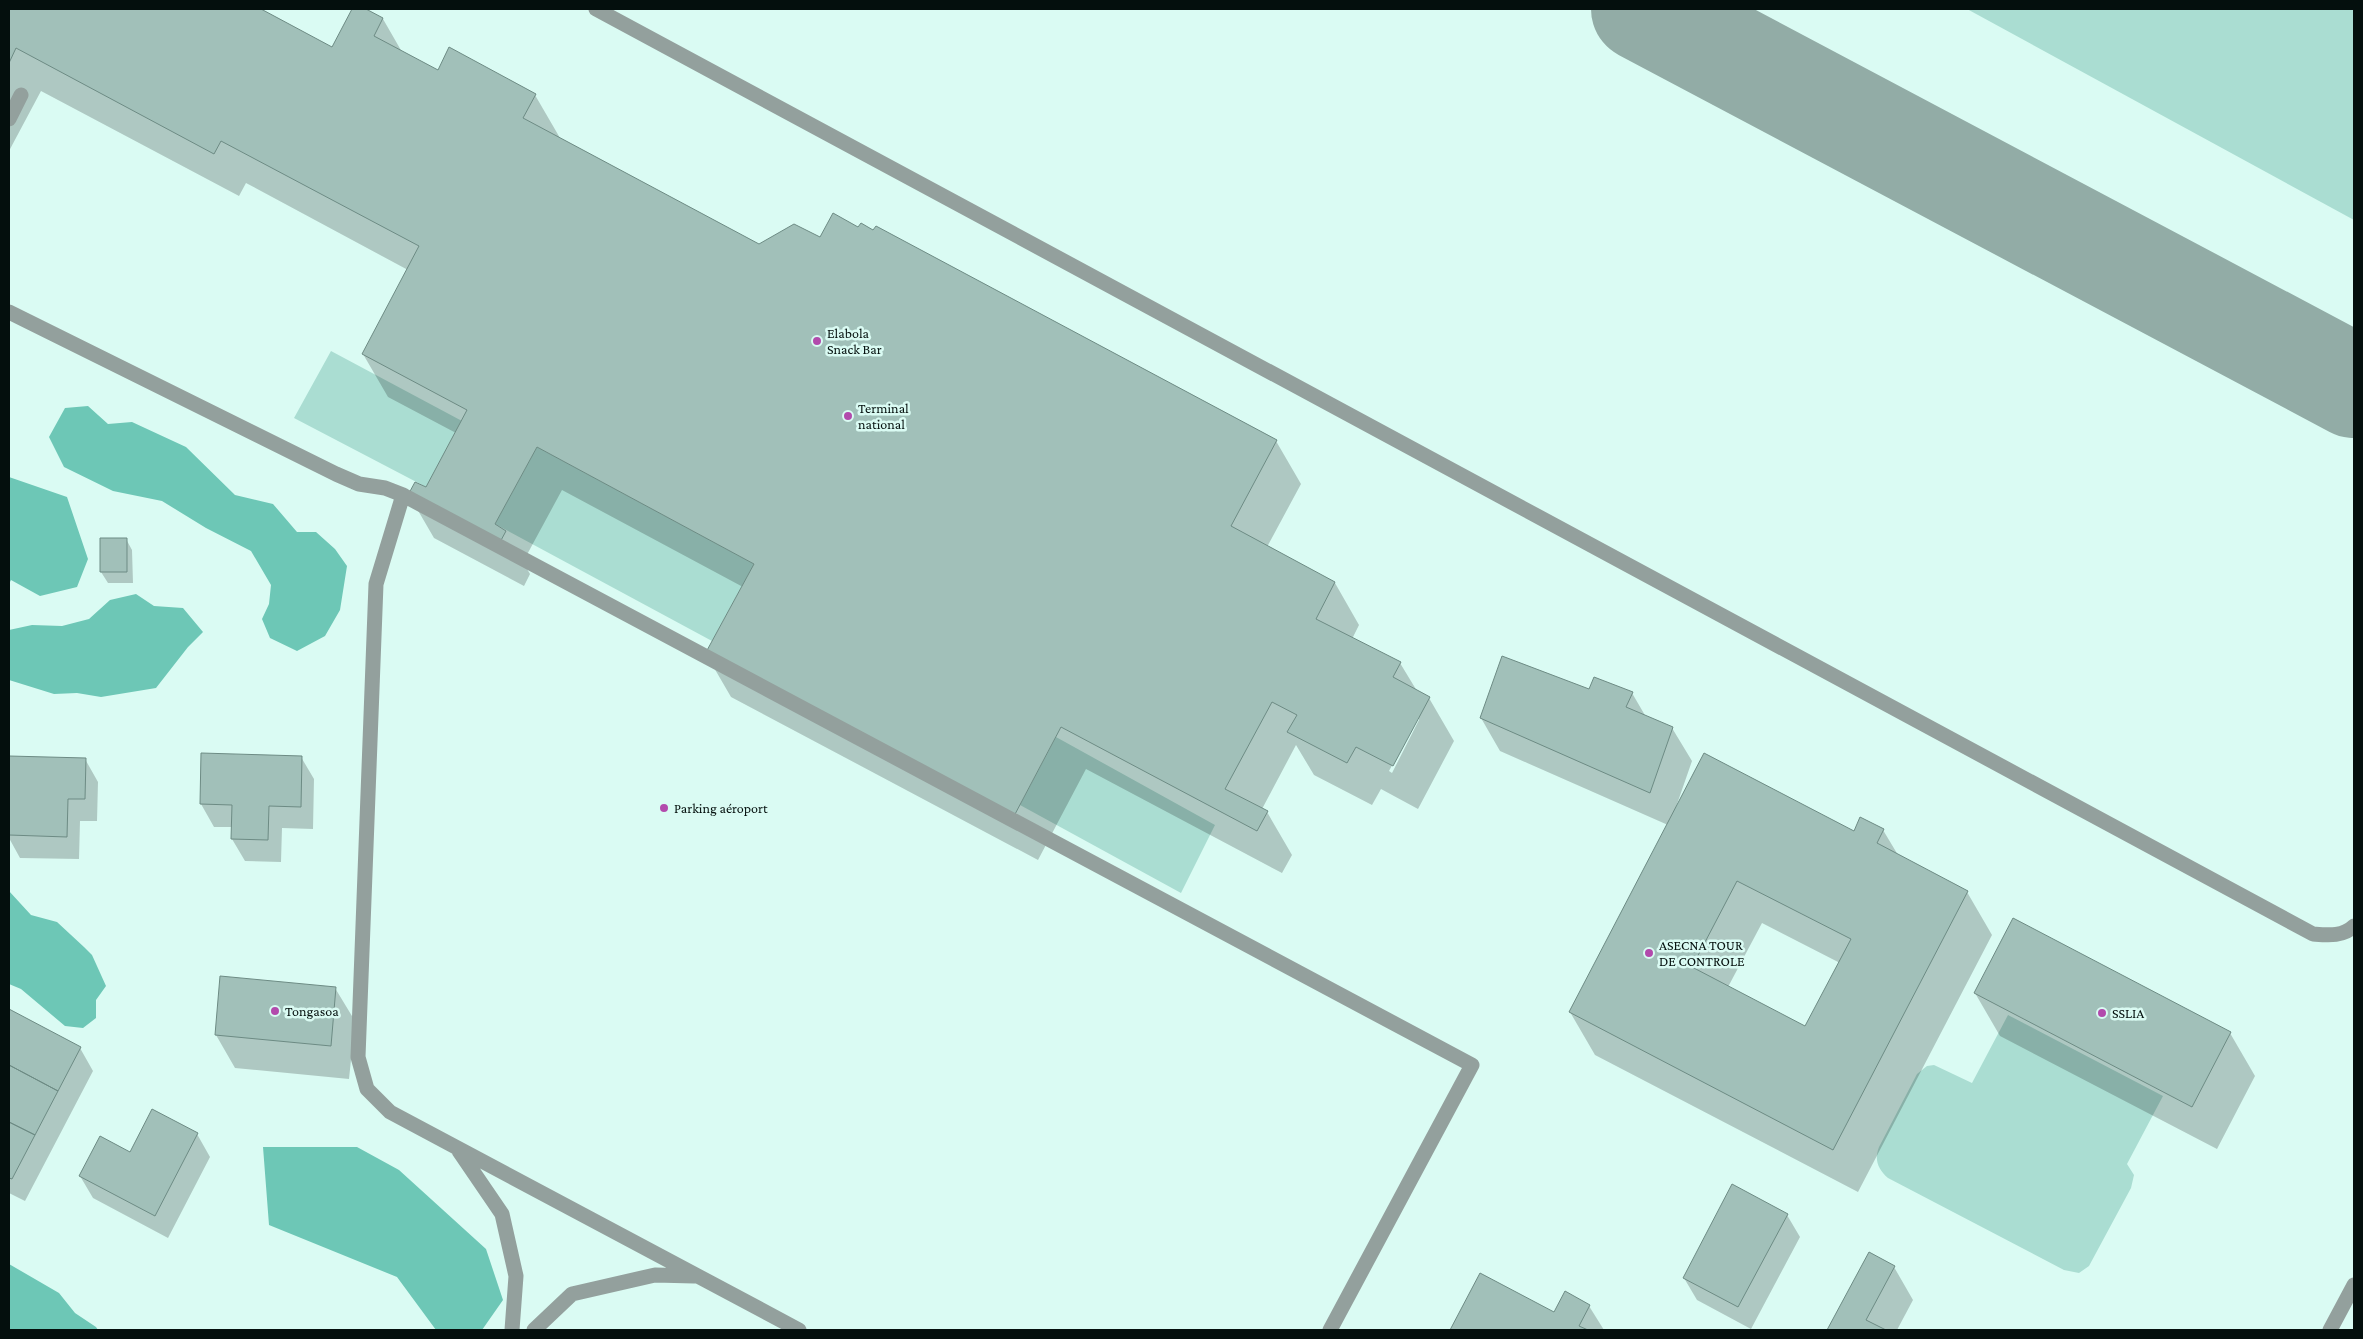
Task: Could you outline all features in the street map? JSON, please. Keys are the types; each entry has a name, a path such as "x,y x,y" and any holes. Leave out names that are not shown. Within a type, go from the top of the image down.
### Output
{"lane":[{"path":"596,9 2313,934 2333,935 2349,931 2354,926"},
{"path":"9,119 21,95"},
{"path":"9,312 336,474 359,484 385,488 403,495 1472,1064 1330,1330"},
{"path":"403,495 376,584 358,1057 366,1089 390,1112 799,1330"},
{"path":"456,1148 502,1214 516,1276 512,1330"},
{"path":"534,1330 572,1294 655,1275 697,1276"},
{"path":"2330,1330 2354,1285"}],"green space":[{"path":"1967,9 2354,9 2354,220"},
{"path":"331,351 462,421 426,487 294,418"},
{"path":"88,406 108,424 132,422 186,447 235,495 273,504 297,532 316,532 335,549 347,566 340,610 325,636 297,651 270,638 262,619 269,604 271,585 251,551 206,528 162,501 113,491 64,467 49,437 65,408"},
{"path":"537,447 754,564 712,641 495,524"},
{"path":"9,477 67,497 88,559 77,587 40,596 11,580 9,584"},
{"path":"136,594 154,606 183,608 203,632 188,647 156,688 101,697 77,693 54,694 9,680 9,630 32,625 62,626 89,619 110,600"},
{"path":"1056,737 1215,825 1181,893 1020,805"},
{"path":"9,891 31,915 57,922 92,955 106,986 96,1000 96,1018 83,1028 65,1026 21,989 9,984"},
{"path":"2008,1015 2163,1096 2127,1164 2134,1175 2131,1188 2089,1266 2079,1273 2064,1270 1888,1178 1878,1164 1879,1147 1917,1074 1927,1066 1934,1065 1972,1083"},
{"path":"263,1147 357,1147 399,1170 486,1249 503,1300 482,1330 436,1330 397,1277 269,1225"},
{"path":"9,1264 59,1293 75,1313 98,1330 9,1330"}],"building":[{"name":"Terminal national","path":"9,9 261,9 332,47 352,9 366,9 383,18 374,36 438,70 449,47 536,94 523,118 759,244 794,224 820,237 833,213 858,227 861,223 873,230 876,226 1277,440 1231,526 1335,582 1316,619 1401,662 1393,677 1430,697 1393,766 1356,747 1347,763 1287,732 1297,715 1272,702 1225,789 1268,811 1257,831 1061,727 1013,818 705,654 754,564 537,447 495,524 506,531 499,544 408,495 415,482 426,487 467,410 362,354 419,246 221,141 214,154 16,48 9,63"},
{"path":"100,538 127,538 127,572 100,572"},
{"path":"1502,656 1589,689 1594,677 1633,692 1626,707 1673,727 1650,793 1480,718"},
{"path":"201,753 302,756 301,807 269,806 268,840 231,839 232,805 200,804"},
{"name":"ASECNA TOUR DE CONTROLE","path":"1704,753 1854,831 1860,817 1884,829 1877,843 1968,891 1833,1150 1569,1012","holes":["1737,881 1851,939 1805,1026 1692,967"]},
{"path":"9,756 86,758 85,799 68,799 67,837 9,835"},
{"name":"SSLIA","path":"2013,918 2231,1032 2192,1107 1974,993"},
{"name":"Tongasoa","path":"220,976 336,987 331,1046 215,1035"},
{"path":"9,1009 81,1047 58,1091 9,1065"},
{"path":"9,1065 58,1091 35,1135 9,1122"},
{"path":"152,1109 198,1133 155,1216 79,1176 100,1136 130,1152"},
{"path":"9,1122 35,1135 12,1179 9,1178"},
{"path":"1732,1184 1788,1214 1738,1307 1683,1278"},
{"path":"1869,1252 1895,1266 1866,1320 1886,1330 1827,1330"},
{"path":"1480,1273 1554,1312 1565,1291 1590,1305 1579,1326 1588,1330 1450,1330"}],"taxiway":[{"path":"1643,9 2354,386"}],"place":[{"name":"Elabola Snack Bar","path":"817,341"},
{"name":"Terminal national","path":"848,416"},
{"name":"Parking aéroport","path":"664,808"},
{"name":"ASECNA TOUR DE CONTROLE","path":"1649,953"},
{"name":"Tongasoa","path":"275,1011"},
{"name":"SSLIA","path":"2102,1013"}]}
